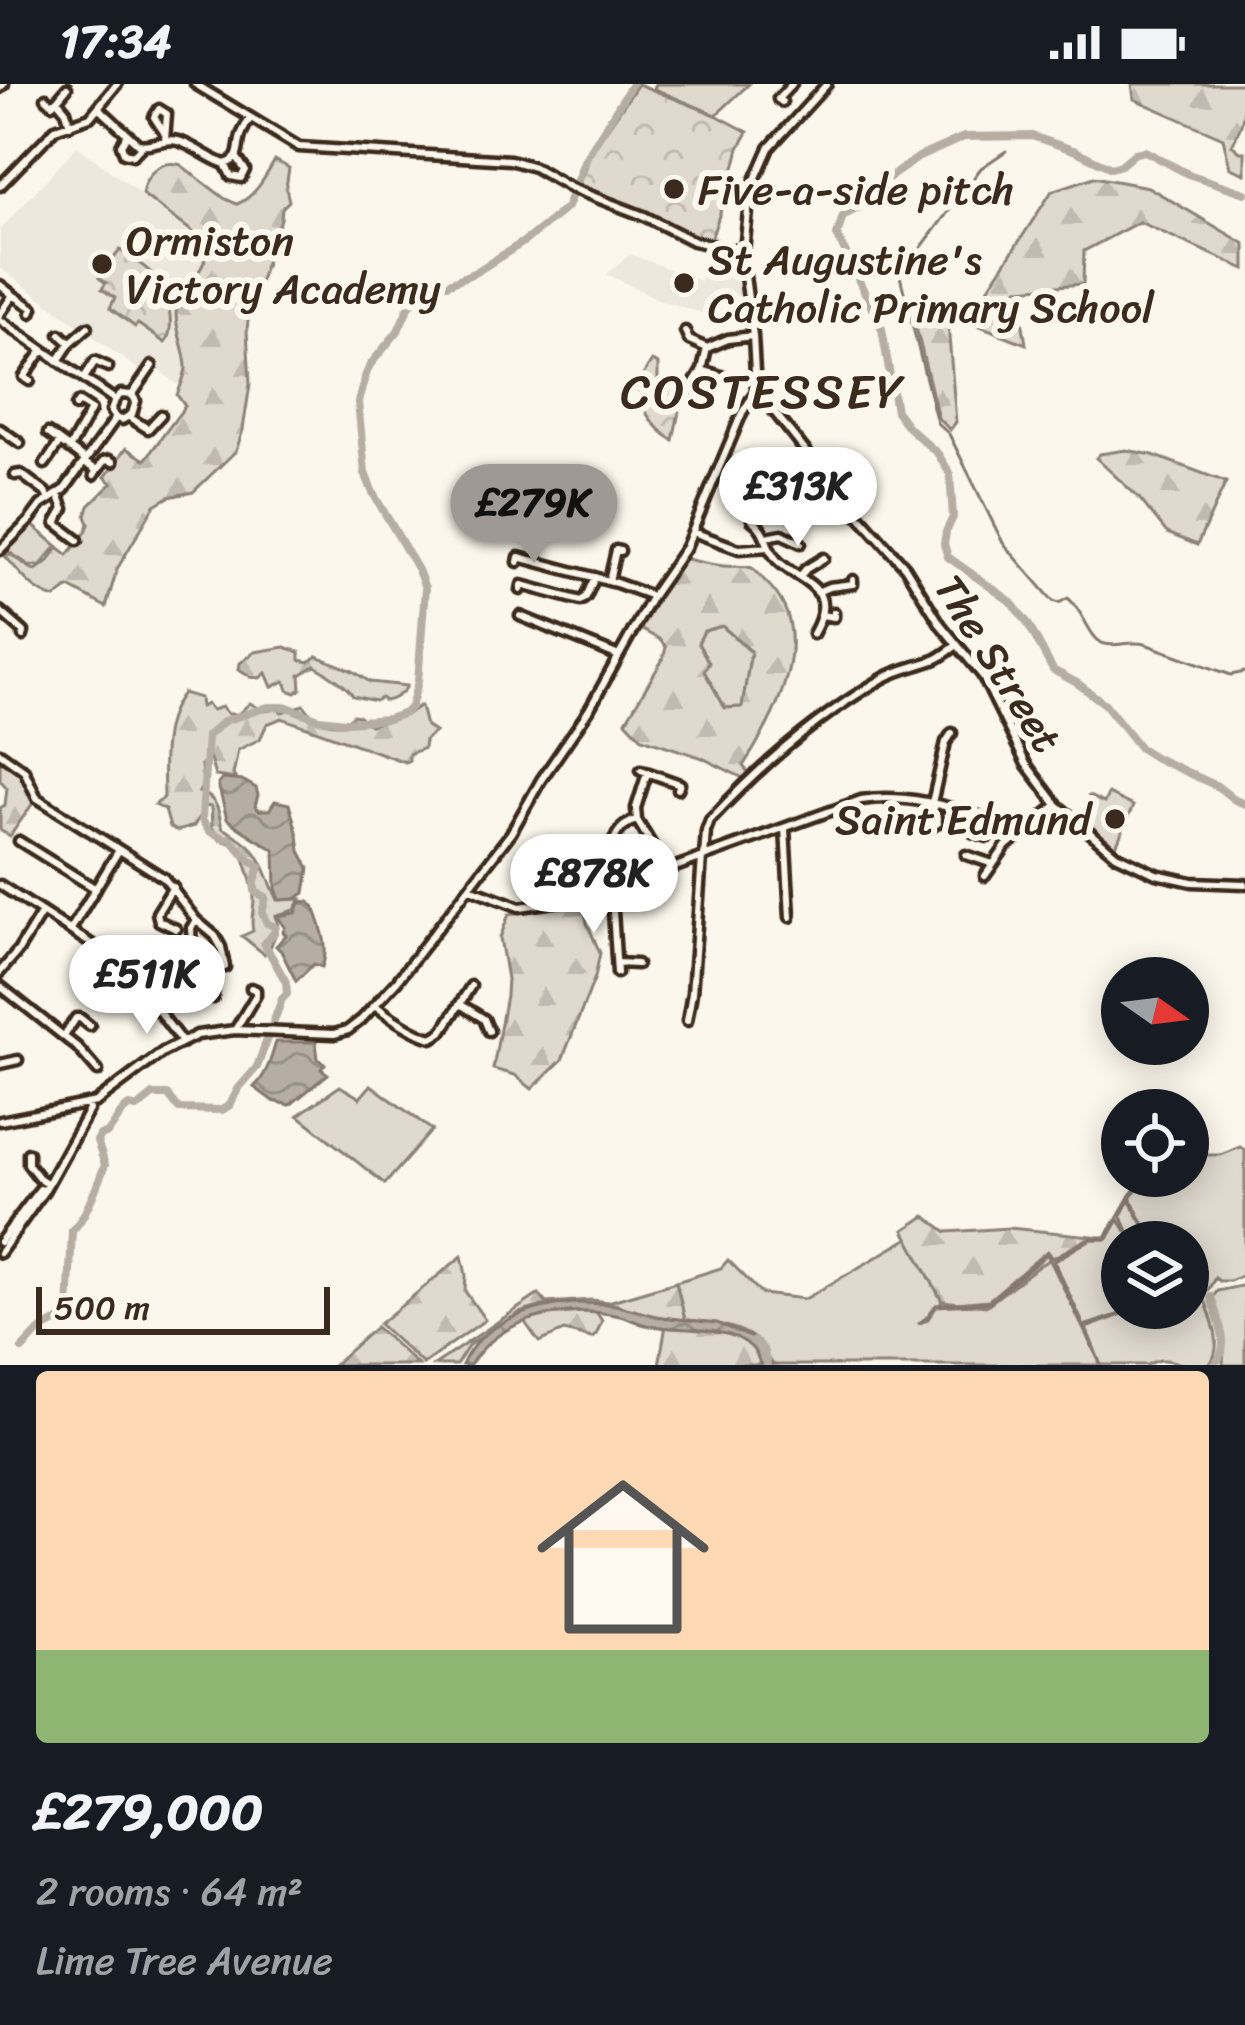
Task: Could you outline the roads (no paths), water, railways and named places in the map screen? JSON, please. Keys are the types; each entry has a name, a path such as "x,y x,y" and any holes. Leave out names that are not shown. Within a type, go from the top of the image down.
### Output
{"street":[{"path":"0,185 55,129 86,120 117,84"},
{"path":"195,84 287,142 305,148 500,158 527,164 693,242 743,252"},
{"path":"782,102 778,99 792,84"},
{"path":"0,1120 88,1106 163,1052 213,1031 338,1034 375,1005 470,888 511,833 589,710 652,596 686,548 742,413 756,391 743,252 750,191 779,134 827,84"},
{"path":"46,98 52,104 67,88"},
{"path":"57,100 70,125"},
{"path":"98,107 142,146"},
{"path":"127,135 121,145 127,155 164,136 226,164 231,176 241,178 244,168 237,158 250,119"},
{"path":"226,164 237,158"},
{"path":"0,285 34,308"},
{"path":"13,295 0,317 115,400"},
{"path":"58,361 88,328"},
{"path":"60,334 70,343"},
{"path":"685,338 707,347 753,336"},
{"path":"689,387 702,370 707,347"},
{"path":"15,371 27,379 43,350"},
{"path":"84,378 95,361 108,367"},
{"path":"132,395 121,394 115,400 112,411 116,418 129,417 135,407 132,395 152,366"},
{"path":"702,370 718,377"},
{"name":"The Street","path":"756,391 884,542 982,675 1026,764 1058,805 1116,855 1156,874 1192,882 1245,884"},
{"path":"69,449 91,410 79,402"},
{"path":"129,417 148,429 161,415"},
{"path":"0,550 45,502 64,490 116,418"},
{"path":"0,429 20,443"},
{"path":"48,434 95,472 107,460 113,462"},
{"path":"45,465 60,442"},
{"path":"15,475 21,474 45,492 45,502"},
{"path":"58,494 64,509 56,523 62,534 78,540"},
{"path":"752,520 763,528 778,560 810,581 817,592 820,615 813,634"},
{"path":"693,532 739,549 770,548"},
{"path":"766,537 782,534 799,540"},
{"path":"609,581 616,550"},
{"path":"519,558 652,596"},
{"path":"801,575 822,561"},
{"path":"521,590 522,585 581,601 596,578"},
{"path":"817,592 853,584"},
{"path":"0,611 23,636"},
{"path":"820,615 834,617"},
{"path":"522,619 619,656"},
{"path":"687,1022 710,820 826,715 880,680 907,666 934,660 957,645"},
{"path":"933,807 952,736"},
{"path":"0,753 24,770 38,797 173,887 196,920 215,936 226,963"},
{"path":"663,872 637,820 636,808 644,772 680,784"},
{"path":"470,888 525,907 608,892 866,800 902,797 1026,830"},
{"path":"984,874 1006,846 1058,805"},
{"path":"969,813 972,832 988,837 999,822"},
{"path":"610,854 620,829 637,820"},
{"path":"785,828 790,917"},
{"path":"19,841 96,889"},
{"path":"71,929 119,850"},
{"path":"966,855 993,864"},
{"path":"0,884 122,965 182,1042"},
{"path":"173,887 157,914 159,921 176,929"},
{"path":"608,892 617,973"},
{"path":"0,972 42,912"},
{"path":"196,920 191,928 194,992 215,988 213,998"},
{"path":"122,965 146,947"},
{"path":"79,981 100,948"},
{"path":"617,963 634,966"},
{"path":"0,986 97,1068"},
{"path":"375,1005 431,1038 442,1032 471,986"},
{"path":"235,1030 256,995 251,988"},
{"path":"460,1004 490,1024"},
{"path":"64,1036 76,1018 90,1026"},
{"path":"0,1064 18,1060"},
{"path":"0,1253 46,1188 88,1106"},
{"path":"28,1153 28,1164 46,1188"},
{"path":"0,1240 40,1189 46,1188"}],"water":[{"path":"222,779 244,781 256,788 259,810 269,810 275,801 289,804 309,868 305,893 280,900 275,850 227,819 218,784"},
{"path":"301,901 314,907 325,952 322,967 314,964 296,981 276,946 286,935 277,916 296,913"},
{"path":"276,1042 316,1042 318,1059 325,1064 321,1069 328,1074 290,1105 273,1101 254,1087"},
{"path":"1131,1197 1142,1221 1129,1200 1121,1215 1124,1221 1115,1221"},
{"path":"1092,1237 1101,1239 1091,1239 1054,1261 1084,1326 1101,1320 1086,1328 1101,1365 1047,1254 989,1303 937,1306 918,1324 936,1305 989,1300 1047,1251 1053,1258"},
{"path":"574,1303 612,1304 659,1317 717,1323 755,1339 774,1365 760,1365 754,1351 729,1335 578,1312 517,1325 484,1348 470,1365 462,1365 481,1338 509,1319"}],"waterway":[{"path":"22,1349 68,1310 72,1231 105,1165 97,1141 100,1135 129,1106 137,1108 153,1095 168,1095 179,1109 222,1110 230,1105 257,1067 287,994 286,982 264,943 275,927 262,913 266,897 255,892 260,867 230,838 209,831 202,820 207,736 224,721 268,707 346,722 388,719 411,707 418,682 425,588 365,473 358,402 370,365 398,331 409,306 428,288 476,272 567,207 585,159 632,84"},
{"path":"1245,193 1188,174 1145,151 1111,168 1032,136 964,137 919,157 893,175 843,216 837,235 882,329 896,411 938,454 950,474 953,517 944,544 948,557 1010,601 1053,670 1105,704 1140,748 1245,804"},
{"path":"1006,151 981,168 900,276 937,423 949,434 1003,543 1053,601 1068,598 1074,604 1100,642 1145,644 1231,675 1245,672"},
{"path":"1211,1297 1223,1341 1214,1365"},
{"path":"754,1341 763,1349 767,1365"}],"place":[{"name":"Five-a-side pitch","path":"674,189"},
{"name":"Ormiston Victory Academy","path":"102,264"},
{"name":"St Augustine's Catholic Primary School","path":"684,283"},
{"name":"Saint Edmund","path":"1115,819"}],"district":[{"name":"COSTESSEY","path":"763,391"}]}
